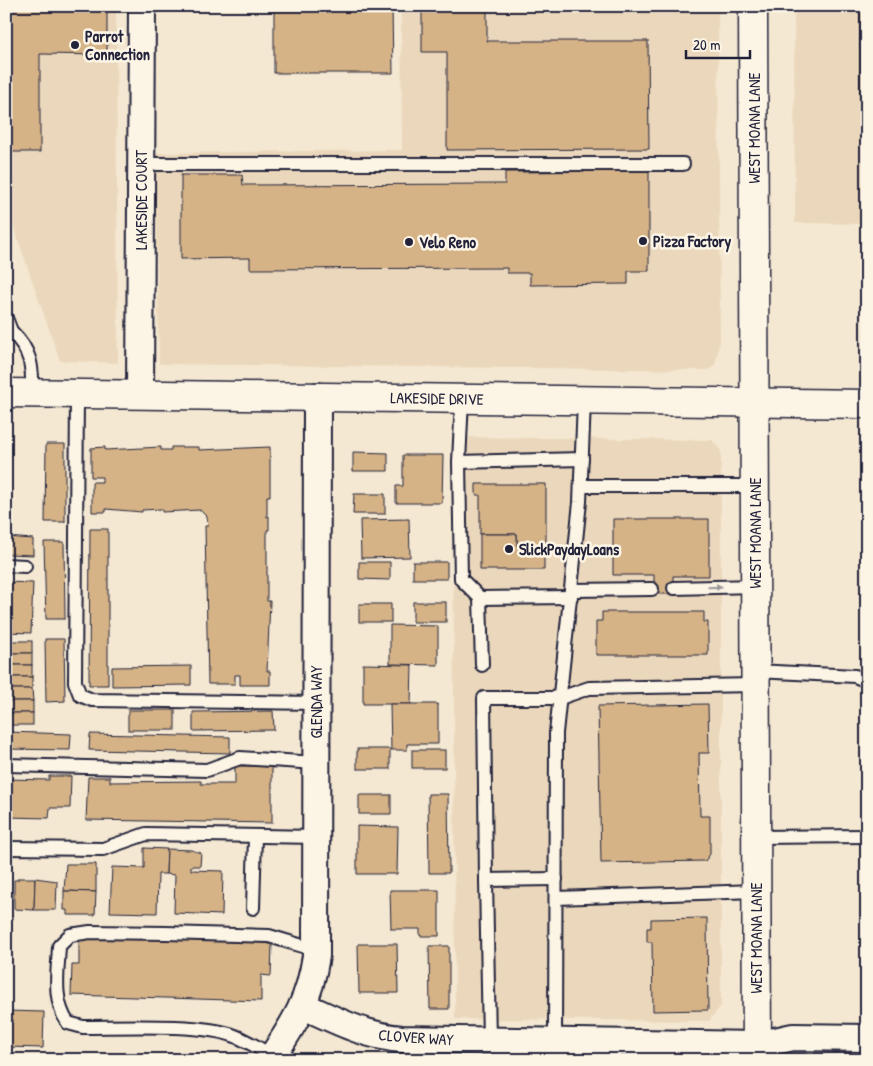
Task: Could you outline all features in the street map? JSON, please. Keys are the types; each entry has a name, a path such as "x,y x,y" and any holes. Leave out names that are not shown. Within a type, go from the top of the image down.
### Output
{"main road":[{"name":"WEST MOANA LANE","path":"753,6 757,1052"},
{"name":"LAKESIDE DRIVE","path":"19,393 867,404"}],"street":[{"name":"LAKESIDE COURT","path":"140,394 142,6"},
{"name":"GLENDA WAY","path":"304,1006 312,982 316,950 317,396"},
{"name":"CLOVER WAY","path":"304,1006 357,1031 384,1038 555,1041 757,1052 792,1037 867,1038"},
{"path":"271,1058 304,1006"}],"lane":[{"path":"141,164 683,164"},
{"path":"6,318 8,331 22,342 33,369 19,393"},
{"path":"77,394 75,682 80,695 92,700 316,703"},
{"path":"462,399 459,462 461,579 480,598 482,665"},
{"path":"555,1041 556,733 581,486 584,400"},
{"path":"459,462 582,459"},
{"path":"581,486 756,486"},
{"path":"6,566 24,566"},
{"path":"674,588 756,586"},
{"path":"480,598 652,589"},
{"path":"488,1040 484,698 560,698 589,688 756,678 855,676 867,681"},
{"path":"6,765 207,770 240,758 316,763"},
{"path":"6,848 103,849 146,834 316,837"},
{"path":"253,908 255,836"},
{"path":"756,837 867,836"},
{"path":"486,880 556,879"},
{"path":"556,898 756,891"},
{"path":"271,1058 234,1036 219,1033 192,1029 83,1027 68,1023 60,1012 56,991 59,946 70,935 90,932 166,933 269,936 316,950"}],"shaded area":[{"path":"6,6 116,6 118,363 60,361 6,205"},
{"path":"401,6 718,6 720,341 715,365 709,370 697,370 159,364 155,153 402,150"},
{"path":"794,6 867,6 867,224 795,223"},
{"path":"453,437 712,440 721,451 721,1006 709,1021 455,1019"}],"building":[{"path":"6,6 107,6 107,55 40,54 40,152 6,152"},
{"path":"274,6 392,6 393,73 274,73"},
{"path":"422,6 487,6 487,41 648,41 649,149 447,150 447,52 422,52"},
{"path":"860,6 867,6 867,117 860,118"},
{"path":"649,171 649,271 628,271 628,284 530,285 530,273 507,273 507,268 250,269 250,258 181,259 181,175 242,175 243,185 505,184 505,172"},
{"path":"46,444 65,444 65,522 45,522"},
{"path":"105,447 105,450 161,447 161,450 171,450 171,447 199,447 199,450 270,447 270,496 267,496 269,530 267,530 267,601 270,601 267,671 270,671 270,685 240,685 240,675 235,675 235,684 208,684 205,526 208,526 207,517 200,510 162,512 162,509 142,510 142,512 106,509 106,512 92,512 92,482 102,482 102,477 91,477 91,448"},
{"path":"353,452 388,453 388,471 353,471"},
{"path":"403,455 443,455 442,503 396,503 396,486 403,486"},
{"path":"476,484 546,484 546,546 517,546 517,534 480,534 480,495 476,495"},
{"path":"354,494 385,494 385,514 353,514"},
{"path":"409,519 410,557 361,558 360,520"},
{"path":"613,519 709,519 709,576 673,576 673,594 654,594 654,575 613,575"},
{"path":"90,529 108,529 108,685 89,685"},
{"path":"480,534 517,534 517,546 544,546 544,570 480,570"},
{"path":"6,537 33,539 33,555 6,554"},
{"path":"44,542 64,542 65,619 46,619"},
{"path":"359,562 390,562 390,580 359,579"},
{"path":"413,562 447,562 447,579 413,579"},
{"path":"6,582 33,583 31,633 6,632"},
{"path":"413,602 446,602 446,622 413,622"},
{"path":"359,604 391,604 391,622 359,622"},
{"path":"602,612 704,612 704,622 708,622 708,655 596,655 596,621 602,621"},
{"path":"390,625 438,626 438,665 390,664"},
{"path":"45,639 64,639 65,701 46,702"},
{"path":"6,641 32,641 32,653 6,653"},
{"path":"6,653 32,653 32,665 6,665"},
{"path":"363,664 412,665 411,704 363,704"},
{"path":"6,665 32,665 32,677 6,677"},
{"path":"191,666 191,685 112,686 112,667"},
{"path":"6,677 32,677 32,689 6,689"},
{"path":"6,689 32,689 33,701 6,701"},
{"path":"6,701 33,701 33,713 6,713"},
{"path":"390,704 438,704 438,744 407,744 407,750 391,750"},
{"path":"708,704 709,753 699,753 700,816 710,816 710,854 705,861 601,863 598,706"},
{"path":"128,710 175,710 175,730 128,730"},
{"path":"273,711 274,730 193,731 193,712"},
{"path":"6,713 33,713 33,725 6,725"},
{"path":"6,732 71,734 70,750 6,749"},
{"path":"90,734 230,737 230,753 89,750"},
{"path":"357,749 390,749 390,769 357,769"},
{"path":"412,750 445,750 445,768 412,768"},
{"path":"235,766 272,766 272,823 86,820 88,777 110,777 110,782 201,781 201,784 235,784"},
{"path":"49,776 71,776 70,808 50,808 49,818 6,817 6,779 49,780"},
{"path":"428,794 448,794 449,873 429,873"},
{"path":"359,795 391,795 391,814 359,814"},
{"path":"357,826 398,827 397,874 357,874"},
{"path":"144,848 167,849 166,874 158,874 157,913 110,912 112,867 144,868"},
{"path":"167,849 191,850 201,853 200,866 191,866 191,870 223,871 222,915 174,913 175,875 166,874"},
{"path":"66,864 96,864 96,892 64,891"},
{"path":"18,878 35,878 34,910 14,909 14,880 18,880"},
{"path":"35,878 57,881 56,910 34,910"},
{"path":"390,890 439,890 439,936 420,936 420,929 391,929"},
{"path":"64,891 96,892 95,915 67,915 67,910 64,910"},
{"path":"707,918 708,1010 653,1011 652,942 647,942 647,928 651,928 651,919"},
{"path":"79,938 272,943 271,976 261,975 261,1001 71,995 72,965 79,965"},
{"path":"358,944 397,944 398,993 359,993"},
{"path":"429,946 449,946 449,1009 430,1009"},
{"path":"6,1011 44,1012 43,1048 6,1047"}],"place":[{"name":"Parrot Connection","path":"75,45"},
{"name":"Pizza Factory","path":"643,241"},
{"name":"Velo Reno","path":"409,242"},
{"name":"SlickPaydayLoans","path":"509,549"}]}
